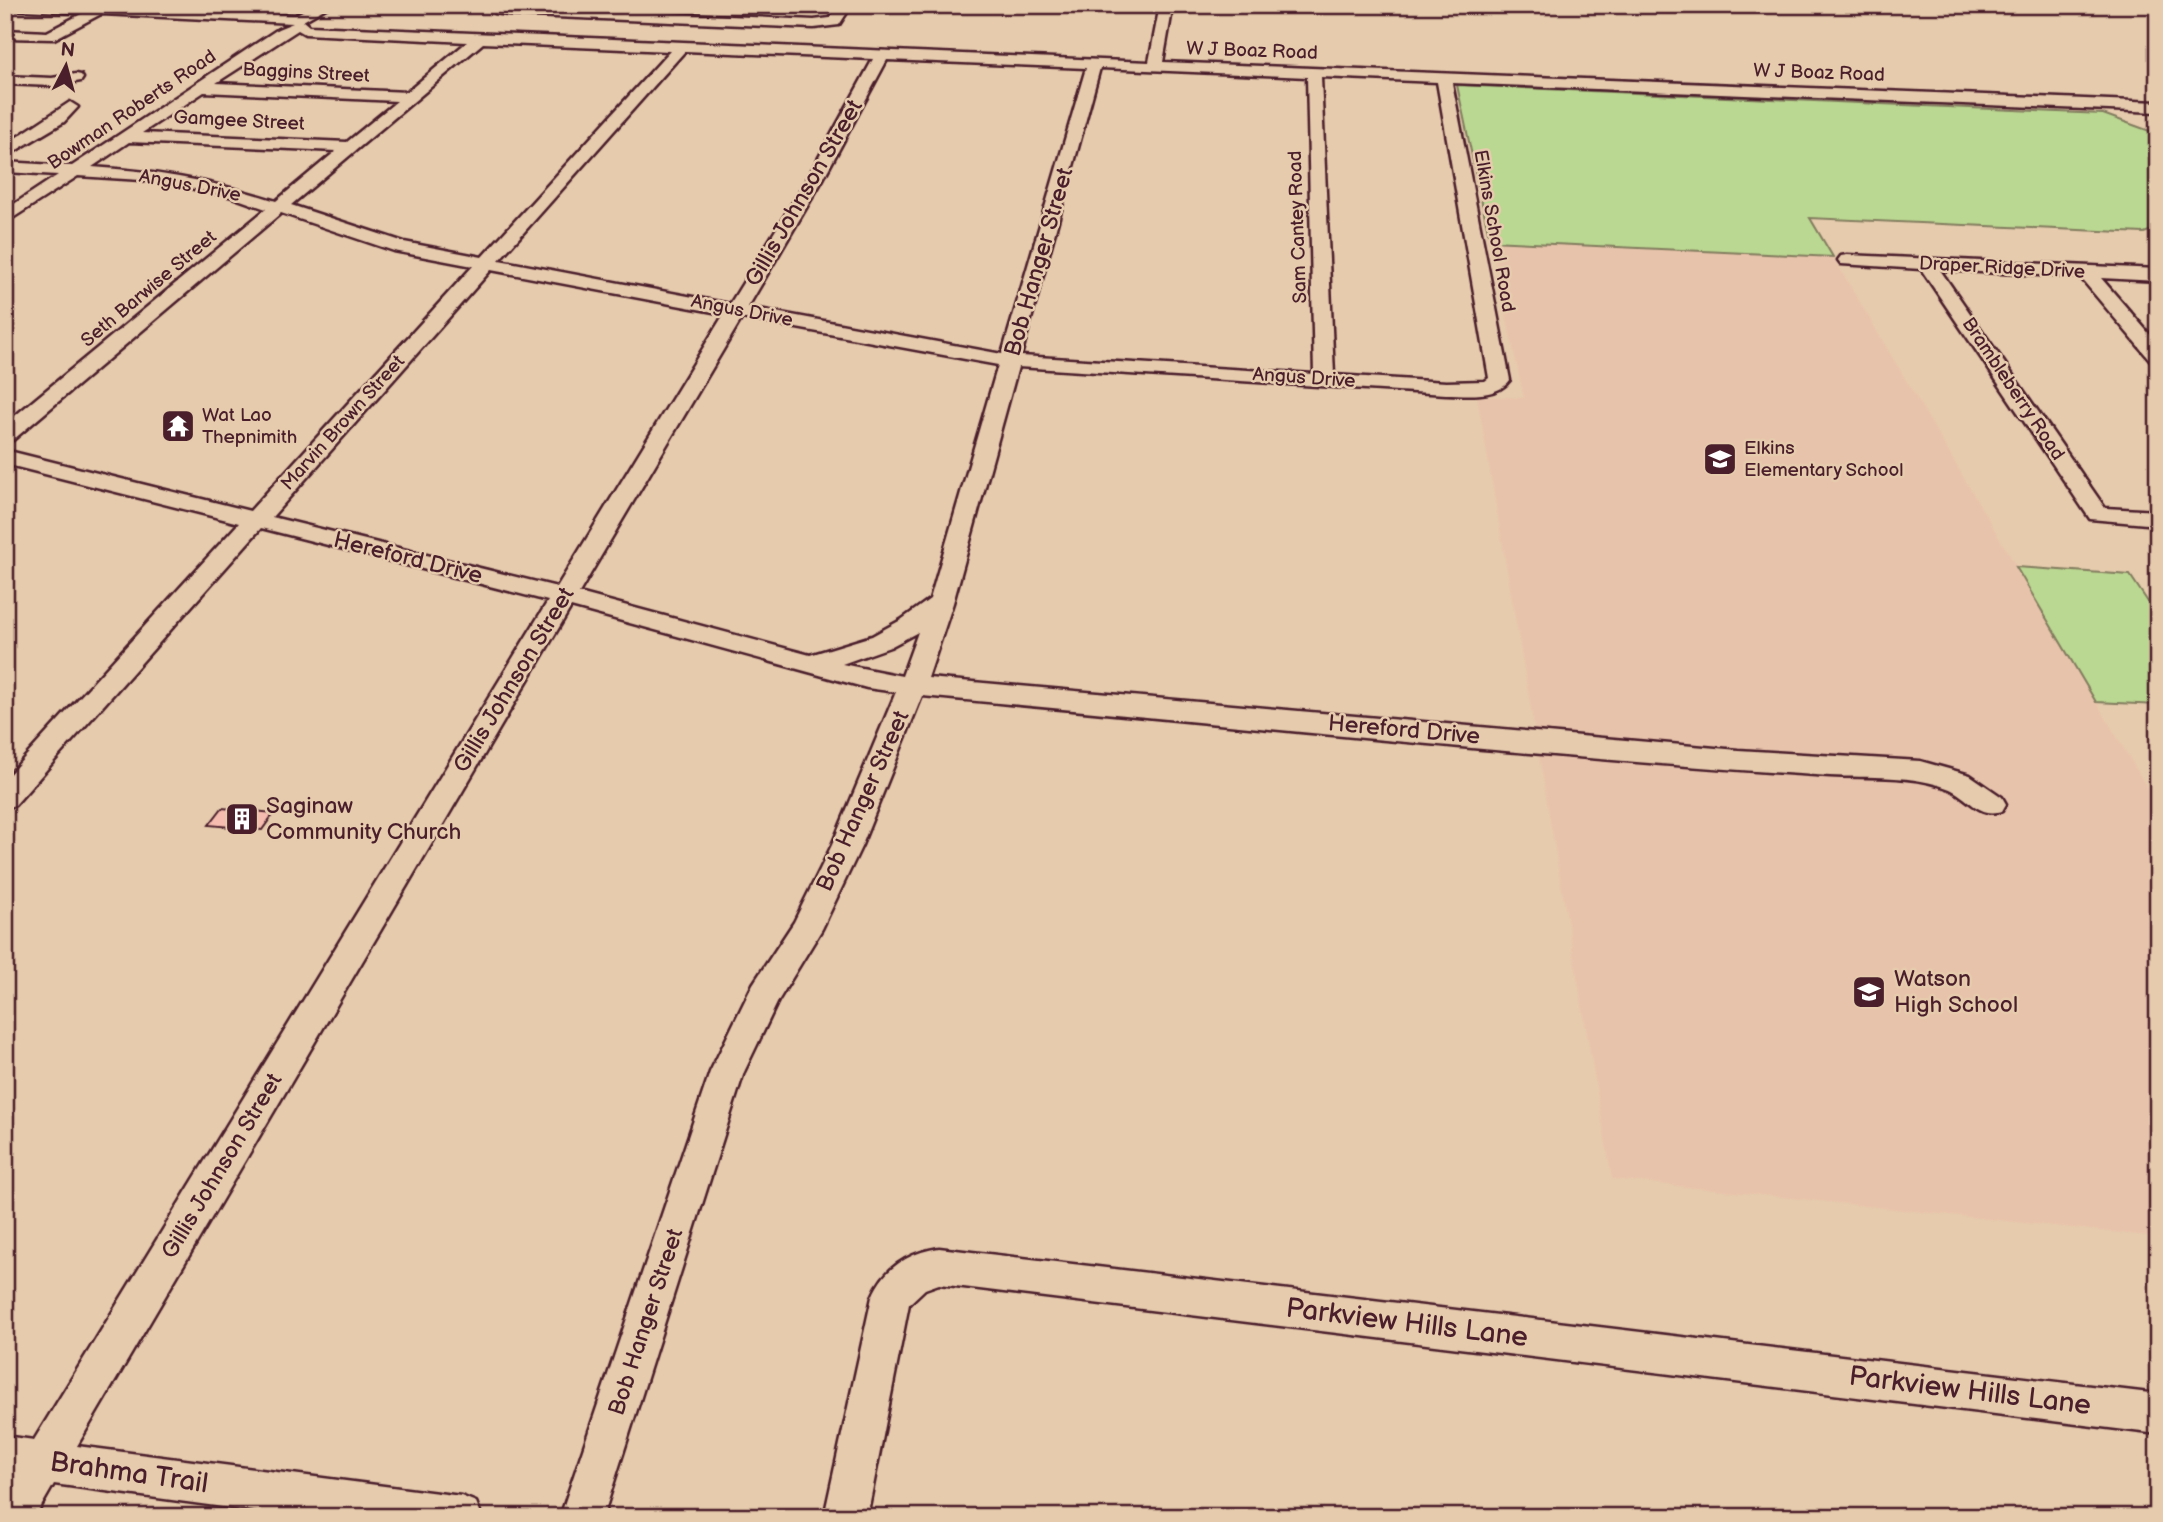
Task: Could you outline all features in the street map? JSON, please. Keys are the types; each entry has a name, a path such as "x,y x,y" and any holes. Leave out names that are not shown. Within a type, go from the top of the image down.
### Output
{"street":[{"name":"W J Boaz Road","path":"5,5 298,21 305,30 345,33 2158,107"},
{"path":"565,43 577,31 602,18 615,5"},
{"path":"718,20 730,5"},
{"path":"499,7 602,18 831,23 846,5"},
{"path":"1155,66 1167,5"},
{"path":"5,34 50,36 100,9"},
{"path":"586,43 597,32 602,18"},
{"name":"Bowman Roberts Road","path":"5,218 298,21"},
{"name":"Seth Barwise Street","path":"5,435 480,39"},
{"name":"Marvin Brown Street","path":"5,799 681,47"},
{"name":"Gillis Johnson Street","path":"11,1517 25,1459 564,597 814,181 882,56"},
{"name":"Bob Hanger Street","path":"581,1517 727,1072 765,993 806,929 847,845 912,686 941,603 1094,64"},
{"name":"Sam Cantey Road","path":"1314,73 1324,378"},
{"path":"5,80 52,82 76,78"},
{"name":"Elkins School Road","path":"1444,78 1500,380 1490,387"},
{"name":"Baggins Street","path":"201,88 410,97"},
{"path":"5,152 59,120 71,107"},
{"path":"5,132 36,134"},
{"name":"Gamgee Street","path":"127,137 350,147"},
{"name":"Angus Drive","path":"5,167 141,176 233,192 384,243 968,355 1446,388 1490,387"},
{"path":"233,192 274,186 319,173"},
{"name":"Draper Ridge Drive","path":"1847,260 2158,275"},
{"name":"Brambleberry Road","path":"1927,264 2098,514 2158,518"},
{"path":"2086,272 2154,348"},
{"name":"Hereford Drive","path":"5,457 564,597 867,680 1738,760 1920,771 1960,782 1992,804"},
{"name":"Hereford Drive","path":"811,663 878,645 900,635 941,603"},
{"name":"Parkview Hills Lane","path":"845,1517 891,1297 910,1275 924,1268 939,1266 2158,1414"},
{"name":"Brahma Trail","path":"25,1459 460,1517"}],"shaded area":[{"name":"Watson High School","path":"1490,241 1833,257 2158,806 2158,1237 1612,1179 1477,396 1524,398"}],"green space":[{"path":"1457,85 2103,114 2158,134 2158,228 2144,233 1810,218 1833,257 1490,241"},
{"path":"2016,567 2130,575 2158,617 2158,705 2096,702"}],"building":[{"name":"Saginaw Community Church","path":"222,808 274,813 262,830 209,825"}],"place":[{"name":"Wat Lao Thepnimith","path":"178,426"},
{"name":"Elkins Elementary School","path":"1720,459"},
{"name":"Saginaw Community Church","path":"242,819"},
{"name":"Watson High School","path":"1869,992"}]}
